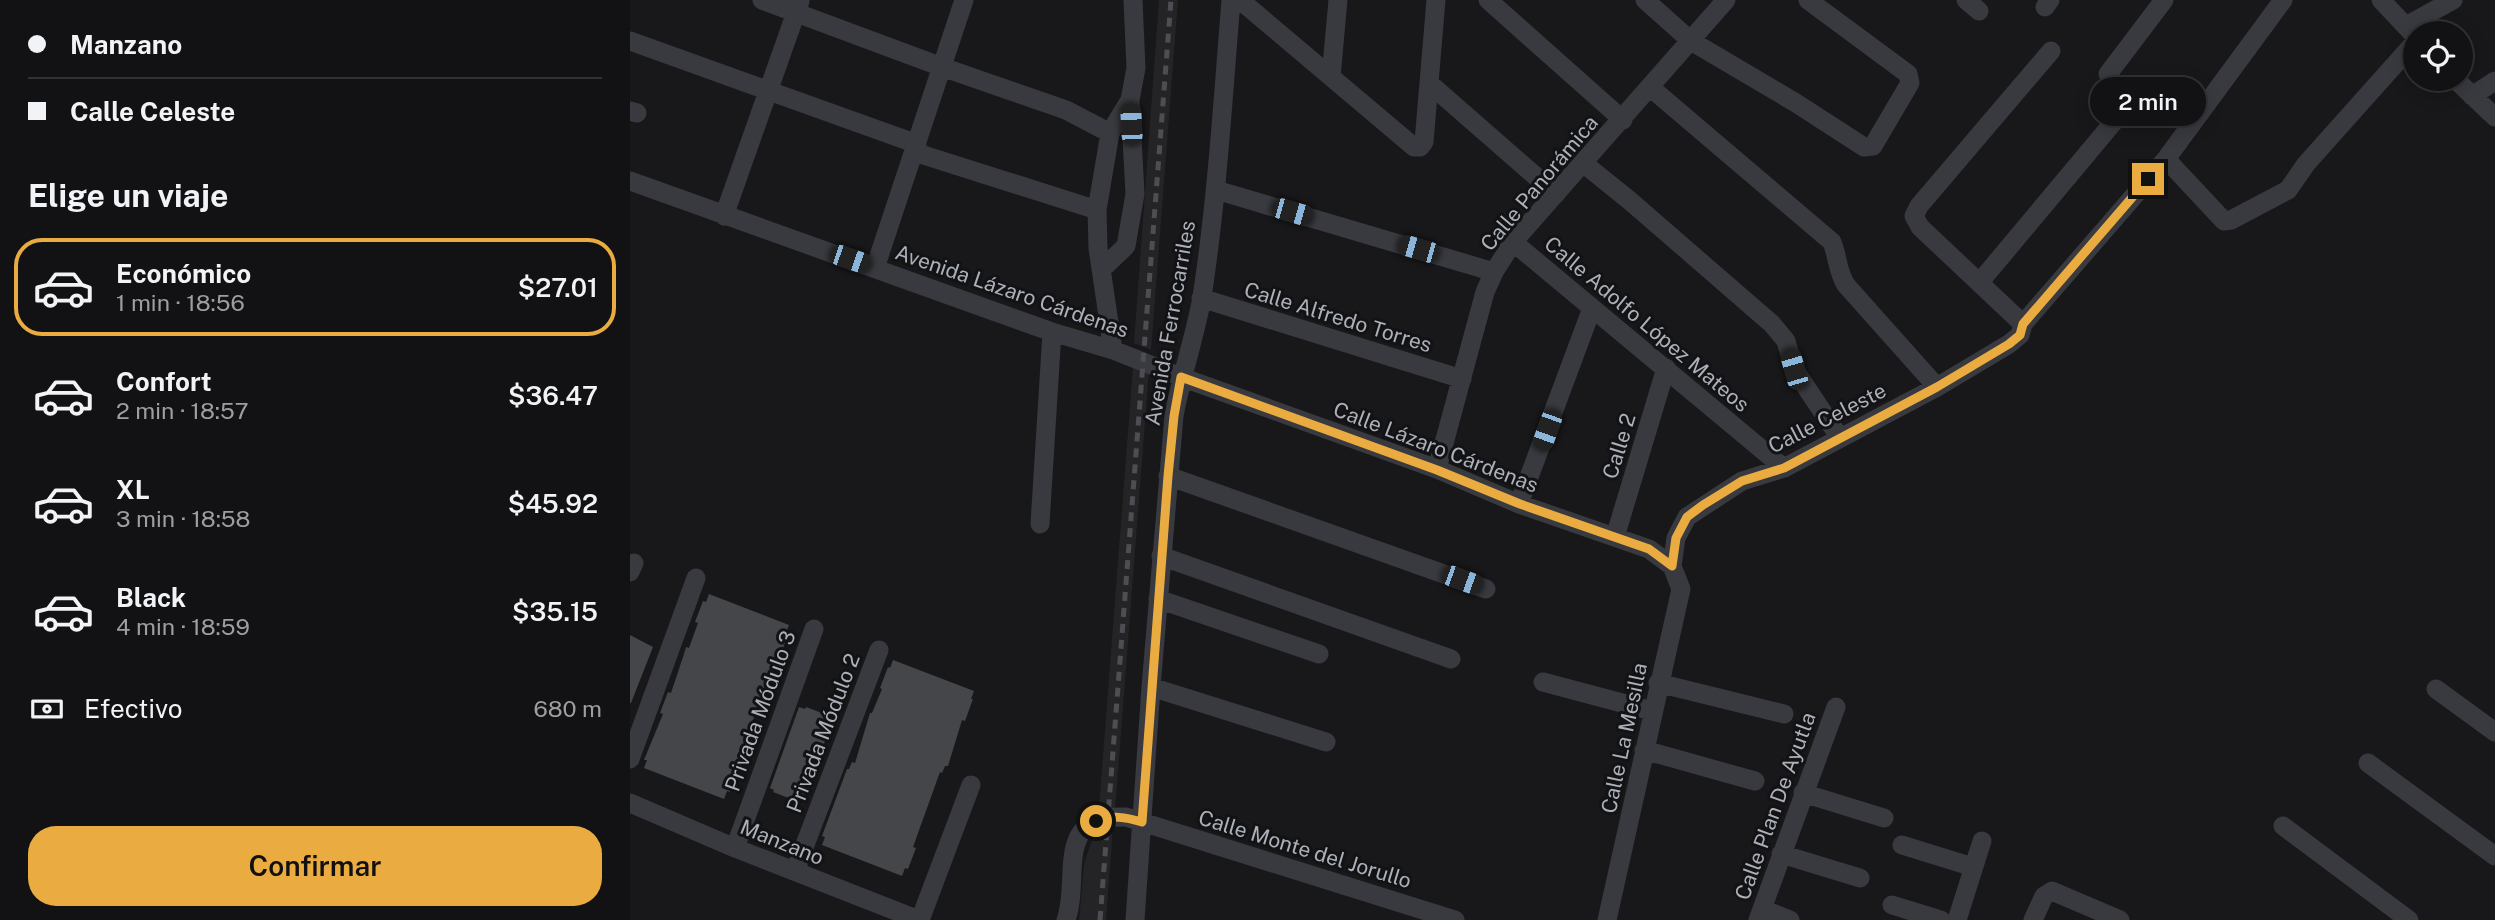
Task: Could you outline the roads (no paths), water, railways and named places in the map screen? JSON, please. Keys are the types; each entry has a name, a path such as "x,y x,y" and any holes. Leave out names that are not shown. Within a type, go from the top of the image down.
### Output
{"street":[{"path":"762,0 799,6 942,67 1066,110 1110,133"},
{"path":"875,268 964,0"},
{"path":"1101,270 1126,246 1135,194 1130,100 1136,68 1133,0"},
{"name":"Avenida Ferrocarriles","path":"1135,920 1161,556 1174,416 1201,298 1216,190 1231,0"},
{"path":"1240,0 1414,147 1420,147 1424,142 1436,0"},
{"path":"1331,77 1338,0"},
{"path":"1488,0 1623,120"},
{"path":"1645,0 1691,41 1864,147 1872,146 1910,83 1908,74 1808,0"},
{"name":"Calle Panorámica","path":"1437,470 1485,292 1493,272 1513,242 1726,0"},
{"path":"2108,74 2164,0"},
{"name":"Calle Celeste","path":"1672,566 1676,538 1687,517 1742,481 1784,468 1937,387 2020,335 2023,324 2166,159 2283,0"},
{"path":"2381,0 2403,25"},
{"path":"2428,21 2453,0"},
{"path":"724,216 799,6"},
{"path":"630,41 769,90 915,148 1097,209"},
{"path":"2166,159 2224,221 2231,220 2288,190 2306,164 2403,46"},
{"path":"2023,324 1920,227 1914,216 1919,206 2051,51"},
{"path":"2472,96 2495,81"},
{"path":"1430,84 1556,194"},
{"path":"1651,88 1832,242 1838,272 1846,285 1937,387"},
{"path":"2467,91 2495,117"},
{"path":"1113,350 1101,270 1097,209 1110,133 1130,100"},
{"path":"1979,283 2117,118"},
{"path":"1583,163 1772,324 1786,341 1794,369 1840,438"},
{"name":"Avenida Lázaro Cárdenas","path":"630,181 1052,332 1113,350 1181,377"},
{"path":"1216,190 1493,272"},
{"name":"Calle Adolfo López Mateos","path":"1513,242 1784,468"},
{"name":"Calle Alfredo Torres","path":"1201,298 1462,379"},
{"path":"1520,504 1592,308"},
{"path":"1040,524 1052,332"},
{"name":"Calle 2","path":"1615,537 1666,369"},
{"name":"Calle Lázaro Cárdenas","path":"1181,377 1437,470 1520,504 1649,549 1672,566"},
{"path":"1168,476 1486,589"},
{"path":"1161,556 1451,659"},
{"name":"Calle La Mesilla","path":"1607,920 1681,589 1672,566"},
{"path":"630,759 696,578"},
{"path":"1158,599 1319,654"},
{"name":"Privada Módulo 3","path":"735,848 814,629"},
{"name":"Privada Módulo 2","path":"795,871 879,650"},
{"path":"1543,682 1652,711"},
{"path":"1658,683 1784,714"},
{"path":"1151,687 1326,742"},
{"path":"2436,689 2495,732"},
{"name":"Calle Plan De Ayutla","path":"1760,915 1836,707"},
{"path":"1644,750 1755,780"},
{"path":"2368,763 2495,856"},
{"path":"919,920 971,785"},
{"path":"1803,793 1884,818"},
{"name":"Manzano","path":"630,803 735,848 919,920"},
{"path":"1066,920 1072,860 1077,842 1086,828 1108,817 1126,817 1142,822"},
{"name":"Calle Monte del Jorullo","path":"1142,822 1455,920"},
{"path":"2283,826 2409,920"},
{"path":"1957,920 1982,841"},
{"path":"1902,845 1973,867"},
{"path":"1782,854 1860,878"},
{"path":"2033,920 2048,892 2052,891 2120,920"},
{"path":"1892,905 1941,920"},
{"path":"1760,915 1790,920"}],"railway":[{"path":"1100,920 1171,0"}]}
